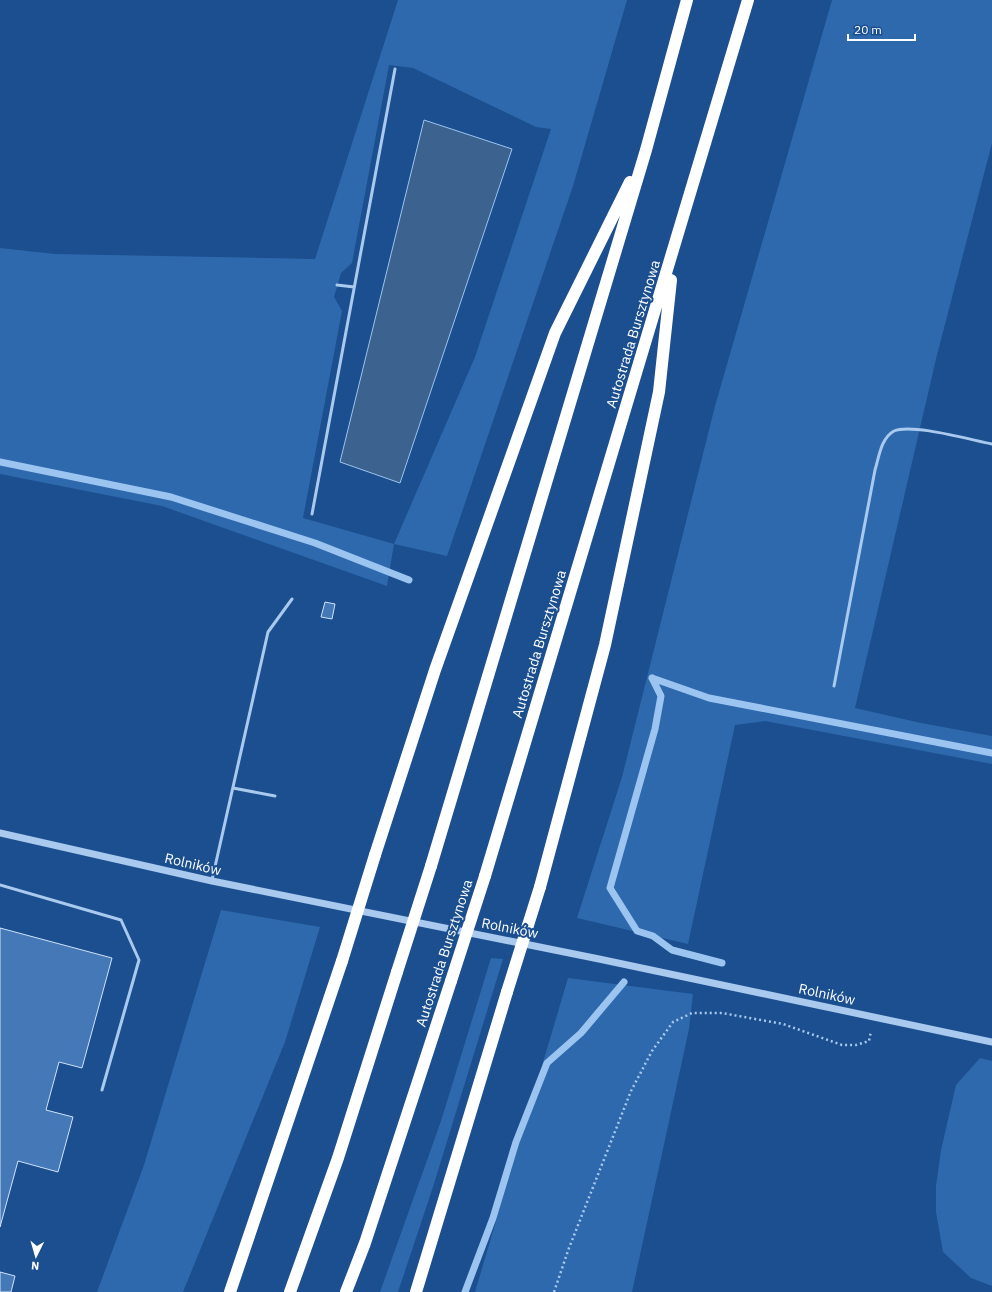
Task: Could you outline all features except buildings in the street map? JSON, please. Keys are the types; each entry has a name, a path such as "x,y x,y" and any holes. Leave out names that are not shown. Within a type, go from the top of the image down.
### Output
{"highway":[{"path":"290,1292 338,1158 431,866 646,150 687,0"},
{"name":"Autostrada Bursztynowa","path":"346,1292 364,1243 485,876 674,251 748,0"},
{"path":"230,1292 342,961 435,670 555,333 646,150"},
{"path":"416,1292 540,887 605,645 656,408 660,384 674,251"}],"street":[{"name":"Rolników","path":"0,833 212,882 591,958 992,1042"}],"lane":[{"path":"312,514 395,69"},
{"path":"338,284 354,287"},
{"path":"834,686 875,470 883,442 894,431 913,428 992,444"},
{"path":"212,882 268,632 292,599"},
{"path":"233,788 275,796"},
{"path":"0,885 121,920 139,960 102,1090"}],"path":[{"path":"554,1292 569,1248 631,1091 652,1051 673,1022 692,1013 722,1013 783,1024 842,1045 856,1045 869,1041 874,1017"}],"shaded area":[{"path":"398,0 627,0 573,186 447,556 394,544 387,586 162,506 0,474 0,248 55,254 315,259","holes":["389,65 413,68 536,127 551,129 475,357 394,544 303,518 342,311 334,297 341,273 352,263"]},
{"path":"832,0 992,0 992,143 936,359 855,708 921,723 992,736 992,764 765,721 735,725 688,944 577,918 622,777 715,406"},
{"path":"424,120 512,149 400,483 340,462"},
{"path":"221,910 320,927 285,1042 183,1292 97,1292 144,1165"},
{"path":"491,958 503,959 433,1187 398,1292 380,1292 441,1121"},
{"path":"568,978 693,994 689,1029 632,1292 475,1292"},
{"path":"980,1058 992,1061 992,1286 971,1278 943,1252 936,1212 936,1186 941,1150 956,1085"}],"waterway":[{"path":"0,462 171,497 315,543 409,580"},
{"path":"652,678 661,696 655,729 610,888 637,931 653,936 672,950 722,963"},
{"path":"652,678 709,698 992,753"},
{"path":"465,1292 493,1218 516,1142 547,1063 581,1033 624,982"}]}
